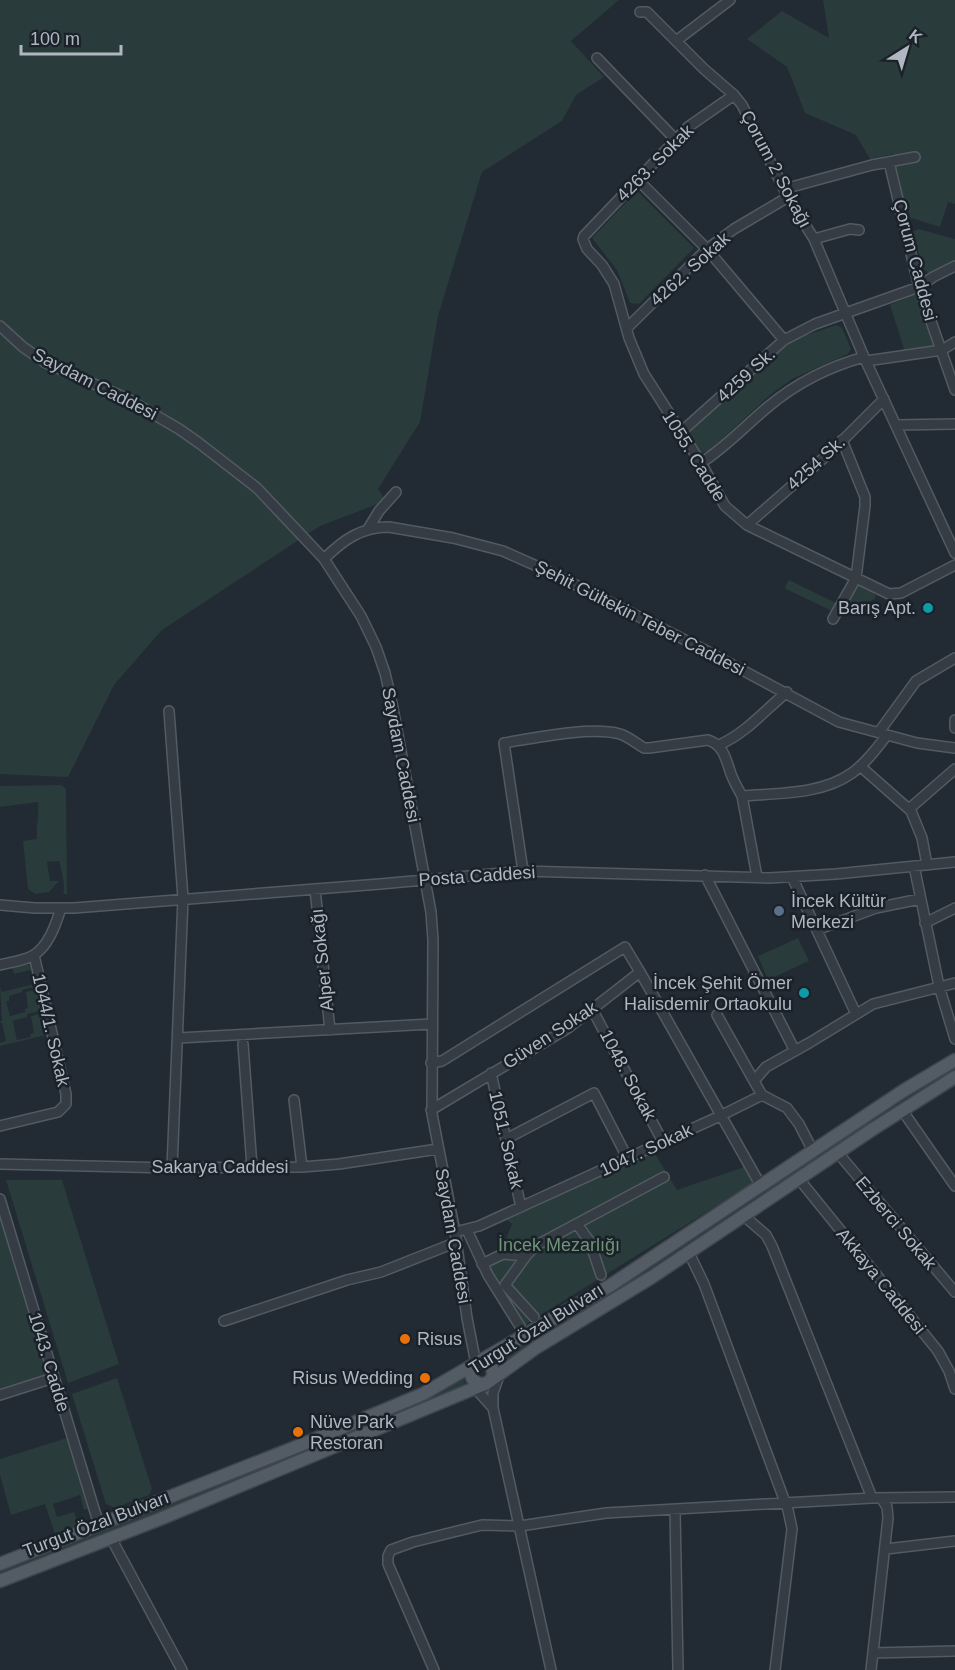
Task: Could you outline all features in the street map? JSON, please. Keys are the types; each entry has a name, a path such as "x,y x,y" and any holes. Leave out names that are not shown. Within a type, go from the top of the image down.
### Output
{"main road":[{"name":"Turgut Özal Bulvarı","path":"0,1564 423,1394 526,1336 620,1279 920,1080 955,1060"},
{"name":"Turgut Özal Bulvarı","path":"0,1581 111,1538 481,1386 499,1376 537,1347 689,1253 955,1077"},
{"path":"476,1364 486,1363 492,1368 492,1378 481,1386"}],"street":[{"path":"676,41 730,0"},
{"name":"Çorum 2 Sokağı","path":"640,12 647,12 734,94 742,105 786,193 814,239 865,359 955,553"},
{"path":"597,58 675,139"},
{"name":"4263. Sokak","path":"583,239 675,139 734,94"},
{"name":"4262. Sokak","path":"627,328 706,249 786,193 872,165 915,157"},
{"name":"Çorum Caddesi","path":"889,162 919,287 955,390"},
{"path":"638,180 706,249 784,340"},
{"path":"814,239 850,229 859,230"},
{"name":"1055. Cadde","path":"583,239 587,249 602,265 614,284 644,374 701,463 725,506 747,525 889,594 901,593 955,565"},
{"name":"4259 Sk.","path":"681,432 784,340 815,324 919,287 955,266"},
{"name":"Saydam Caddesi","path":"0,326 23,347 46,363 126,398 199,443 267,498 324,559 361,616 381,660 392,703 432,926 431,1110 456,1237 476,1364"},
{"path":"701,463 796,386 834,365 942,350 955,342"},
{"name":"4254 Sk.","path":"747,525 884,399"},
{"path":"896,425 955,424"},
{"path":"833,619 856,578 865,497 842,440"},
{"path":"368,529 379,511 396,492"},
{"name":"Şehit Gültekin Teber Caddesi","path":"324,559 347,537 368,529 389,527 482,545 550,572 787,692 815,711 839,722 917,743 955,748"},
{"path":"742,795 798,791 821,787 844,778 860,766 916,681 955,658"},
{"path":"719,745 752,725 787,692"},
{"path":"169,711 183,898 172,1168"},
{"path":"955,720 955,728"},
{"path":"523,871 504,743 556,734 603,732 619,734 644,748 701,740 712,741 719,745 742,795 757,877"},
{"path":"860,766 909,809 922,838 927,864"},
{"path":"909,809 955,769"},
{"name":"Posta Caddesi","path":"0,905 61,908 315,890 523,871 792,877 955,862"},
{"path":"914,866 939,986 955,1039"},
{"path":"705,875 795,1051"},
{"path":"792,877 856,1014"},
{"name":"Alper Sokağı","path":"315,890 330,1030"},
{"path":"817,930 876,908 920,899"},
{"path":"0,965 33,956 49,936 61,908"},
{"path":"925,923 955,908"},
{"path":"431,1063 442,1061 625,947 645,978 761,1186"},
{"name":"1044/1. Sokak","path":"0,1126 58,1112 66,1104 66,1094 33,956"},
{"name":"Güven Sokak","path":"431,1110 568,1028 640,972"},
{"path":"754,1081 766,1067 873,1004 939,986 955,984"},
{"name":"1048. Sokak","path":"592,1008 663,1142"},
{"path":"717,1015 762,1095 787,1108 799,1124 813,1151"},
{"path":"178,1038 431,1024"},
{"path":"243,1044 252,1167"},
{"name":"1051. Sokak","path":"491,1072 521,1207"},
{"path":"506,1139 594,1093 627,1159"},
{"name":"1047. Sokak","path":"224,1322 347,1280 387,1270 467,1230 627,1159 762,1095"},
{"path":"294,1100 302,1167"},
{"path":"902,1110 955,1186"},
{"name":"Sakarya Caddesi","path":"0,1164 172,1168 302,1167 339,1164 438,1149"},
{"name":"Ezberci Sokak","path":"838,1153 955,1292"},
{"path":"534,1317 505,1285 535,1246 664,1177"},
{"name":"Akkaya Caddesi","path":"799,1179 938,1351 949,1371 955,1389"},
{"name":"1043. Cadde","path":"0,1199 99,1525"},
{"path":"744,1216 766,1235 772,1246 877,1498 887,1507 886,1549 871,1670"},
{"path":"577,1224 590,1242 601,1275"},
{"name":"Saydam Caddesi","path":"467,1230 482,1264 526,1336"},
{"path":"689,1253 704,1284 786,1504 792,1529 775,1670"},
{"path":"482,1264 504,1254 526,1256"},
{"path":"499,1376 493,1393 493,1408 551,1670"},
{"path":"0,1395 53,1378"},
{"path":"481,1386 493,1408"},
{"path":"434,1670 388,1564 391,1550 413,1542 474,1526 491,1524 520,1526 606,1513 877,1498 955,1497"},
{"path":"675,1510 678,1670"},
{"path":"111,1538 182,1670"},
{"path":"886,1549 955,1541"},
{"path":"873,1653 955,1651"}],"green space":[{"path":"0,0 619,0 571,41 604,77 576,95 562,121 482,172 438,316 420,422 378,489 386,501 320,526 162,630 114,685 68,777 0,774"},
{"path":"823,0 955,0 955,204 948,202 940,227 908,217 893,154 870,159 856,135 805,113 787,67 747,39 782,11 829,38"},
{"path":"637,191 694,248 639,304 630,303 617,270 592,238"},
{"path":"919,229 955,239 955,261 930,273 924,270 912,232"},
{"path":"917,294 935,346 905,352 890,305"},
{"path":"837,325 842,328 851,349 848,354 792,379 770,395 709,451 702,453 687,435 690,428 795,339"},
{"path":"789,580 838,604 835,610 832,611 786,589"},
{"path":"857,584 875,594 876,598 849,615 841,615"},
{"path":"61,785 66,789 67,894 63,894 64,882 59,861 47,862 50,881 59,881 49,892 35,894 28,889 23,841 37,839 38,802 0,807 0,786"},
{"path":"798,938 809,961 768,980 758,956"},
{"path":"25,962 32,967 37,986 9,996 9,1001 6,1001 10,1016 25,1012 28,1008 26,992 38,989 44,1010 27,1014 27,1017 13,1021 17,1040 31,1037 30,1034 34,1033 31,1016 44,1013 50,1034 0,1046 0,1043 6,1041 2,1023 0,1023 2,1020 0,987 2,992 34,984 31,970 14,974 11,965"},
{"path":"955,1065 955,1070 642,1278 503,1365 497,1356 521,1345 611,1292"},
{"name":"İncek Mezarlığı","path":"653,1150 677,1190 744,1167 755,1182 523,1326 487,1265 510,1255 504,1244 512,1224 507,1220 509,1215"},
{"path":"6,1180 62,1180 119,1364 68,1383"},
{"path":"0,1219 48,1369 44,1378 0,1391"},
{"path":"462,1376 467,1387 0,1575 0,1570 400,1410 438,1393"},
{"path":"117,1378 152,1489 149,1495 115,1508 106,1504 72,1394"},
{"path":"67,1438 88,1509 84,1510 80,1495 53,1504 57,1517 74,1512 77,1520 82,1519 83,1523 55,1534 45,1504 11,1515 0,1475 0,1459"}],"place":[{"name":"Barış Apt.","path":"928,608"},
{"name":"İncek Kültür Merkezi","path":"779,911"},
{"name":"İncek Şehit Ömer Halisdemir Ortaokulu","path":"804,993"},
{"name":"Risus","path":"405,1339"},
{"name":"Risus Wedding","path":"425,1378"},
{"name":"Nüve Park Restoran","path":"298,1432"}]}
